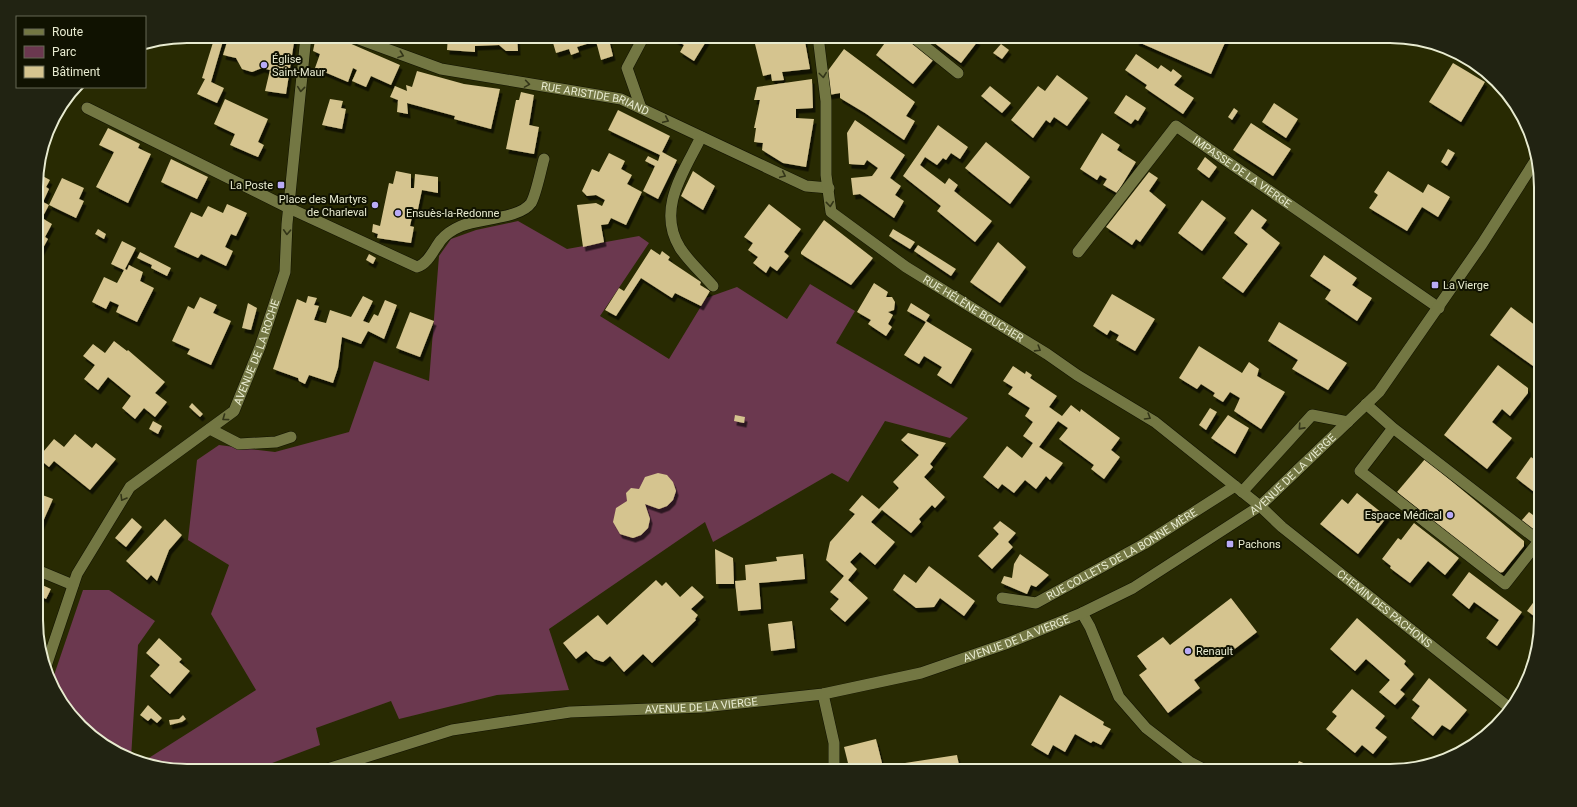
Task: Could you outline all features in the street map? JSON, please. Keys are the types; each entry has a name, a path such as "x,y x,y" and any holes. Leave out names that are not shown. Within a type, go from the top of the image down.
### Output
{"street":[{"name":"AVENUE DE LA ROCHE","path":"49,659 77,574 130,487 234,411 260,348 285,272 289,208 305,43"},
{"name":"RUE ARISTIDE BRIAND","path":"371,43 442,69 621,99 806,186 829,188"},
{"path":"640,43 627,68 641,108"},
{"name":"RUE HÉLÈNE BOUCHER","path":"819,43 826,101 826,175 829,188 831,212 906,267 1047,354 1077,375 1155,422 1260,506"},
{"path":"921,43 958,73"},
{"path":"87,108 289,208 417,267 425,262 442,238 455,229 472,222 512,214 523,210 531,203 544,158"},
{"name":"IMPASSE DE LA VIERGE","path":"1078,252 1176,126 1438,308"},
{"path":"701,137 672,197 669,220 680,248 713,286"},
{"path":"1529,170 1532,163"},
{"path":"1529,170 1532,165"},
{"name":"AVENUE DE LA VIERGE","path":"344,764 452,730 570,712 703,707 823,694 921,673 1008,643 1082,613 1133,588 1260,506 1379,392 1482,244 1529,170"},
{"path":"1366,404 1393,428 1534,537"},
{"name":"RUE COLLETS DE LA BONNE MÈRE","path":"1002,598 1036,603 1144,544 1239,489 1312,415 1348,422"},
{"path":"1393,428 1360,471 1505,584 1534,547"},
{"path":"210,429 239,444 276,442 291,437"},
{"name":"CHEMIN DES PACHONS","path":"1260,506 1288,532 1506,705"},
{"path":"43,572 73,585"},
{"path":"1082,613 1090,627 1119,697 1146,728 1194,764"},
{"path":"823,694 834,743 834,764"}],"green space":[{"path":"518,221 567,249 639,236 649,243 600,316 669,359 706,298 737,287 787,319 810,284 855,311 836,343 968,418 950,438 885,421 848,482 832,473 713,542 705,522 549,629 569,690 497,695 399,719 391,701 316,728 320,745 270,764 178,764 148,758 256,690 211,614 229,565 188,540 197,460 219,445 275,452 349,432 374,361 429,381 439,256 451,239 476,230"},
{"path":"83,590 109,590 155,621 138,645 131,753 107,740 85,722 67,700 54,675"}],"building":[{"name":"Église Saint-Maur","path":"213,43 222,43 211,82 224,88 217,103 197,94 205,79 202,78"},
{"name":"Église Saint-Maur","path":"227,43 294,43 286,94 265,91 270,70 262,68 252,72 242,69 236,58 223,55"},
{"path":"315,43 349,43 400,65 391,85 371,76 366,87 352,81 357,70 353,68 348,82 315,68 320,54 313,51"},
{"path":"448,43 517,43 518,51 506,51 499,45 475,46 475,52 447,50"},
{"path":"553,43 590,43 577,47 579,52 571,55 569,49 556,53"},
{"path":"597,43 610,43 613,56 601,60"},
{"path":"681,43 705,43 694,61 680,52 684,45"},
{"path":"755,43 805,43 810,69 782,72 784,80 772,81 771,74 763,76"},
{"path":"885,43 914,43 934,59 913,84 876,55"},
{"path":"934,43 976,43 961,63"},
{"path":"1141,43 1225,43 1211,74"},
{"path":"1001,44 1009,50 1002,59 993,53"},
{"path":"844,49 915,102 906,116 915,121 904,140 840,98 840,93 829,95 827,72"},
{"path":"1136,54 1158,69 1161,65 1171,72 1173,69 1182,76 1174,85 1194,98 1183,114 1145,88 1147,85 1125,70"},
{"path":"1453,63 1485,82 1461,122 1429,102"},
{"path":"417,71 464,84 500,89 491,129 454,119 455,116 407,103 408,114 397,112 398,100 390,97 395,86 407,91 406,85 412,87"},
{"path":"1057,75 1088,98 1067,126 1054,117 1050,123 1046,120 1033,138 1011,120 1038,86 1045,91"},
{"path":"812,79 813,108 796,109 796,118 814,119 806,167 783,163 762,150 763,143 754,142 756,128 754,128 760,100 754,100 757,87"},
{"path":"990,86 1011,103 1002,113 981,96"},
{"path":"521,92 534,95 529,125 539,127 534,154 506,149 516,100 519,100"},
{"path":"1126,95 1146,108 1138,121 1135,119 1131,124 1114,113"},
{"path":"225,99 268,119 258,142 264,145 258,157 230,145 235,134 214,124"},
{"path":"330,99 343,101 341,108 346,109 342,129 322,125"},
{"path":"1274,103 1298,119 1286,138 1262,122"},
{"path":"1234,108 1238,111 1232,120 1228,117"},
{"path":"618,110 670,136 662,152 677,160 658,199 643,191 655,166 645,161 648,156 658,161 660,155 608,130"},
{"path":"855,120 905,155 890,178 901,186 895,195 904,201 894,218 860,194 853,195 851,178 872,176 878,168 867,160 864,165 849,164 847,133"},
{"path":"1251,123 1291,149 1273,176 1233,150"},
{"path":"938,125 968,147 960,159 951,153 946,160 943,158 937,165 925,157 920,165 945,184 949,178 958,185 954,191 992,221 975,242 937,211 941,206 903,176"},
{"path":"108,128 140,144 138,148 151,154 128,203 96,187 114,152 99,145"},
{"path":"1102,133 1120,145 1117,150 1136,162 1117,193 1103,185 1107,179 1100,175 1097,180 1080,169"},
{"path":"986,142 1030,177 1010,204 965,168"},
{"path":"1448,149 1455,153 1447,166 1441,162"},
{"path":"609,153 625,161 621,169 632,175 627,184 642,192 626,225 611,218 608,224 601,225 604,242 583,247 577,205 596,203 602,206 605,200 596,195 587,196 582,191 592,169 599,172"},
{"path":"1205,157 1217,167 1209,178 1197,169"},
{"path":"171,159 208,177 197,199 161,182"},
{"name":"Ensuès-la-Redonne","path":"396,171 411,174 411,188 414,188 415,174 438,177 438,193 422,190 417,214 413,213 410,226 414,227 411,243 377,238 378,234 372,232 373,224 380,226 389,183 393,184"},
{"path":"693,171 715,186 703,210 681,196"},
{"path":"1388,171 1423,193 1428,184 1450,197 1438,217 1422,207 1407,231 1369,208 1378,195 1374,192"},
{"path":"1149,172 1158,178 1149,191 1166,205 1140,242 1136,239 1132,245 1106,227"},
{"path":"43,176 50,180 46,187 49,189 43,202"},
{"path":"62,178 84,188 79,199 84,201 76,218 49,205"},
{"path":"1202,200 1226,218 1202,251 1178,233"},
{"path":"43,202 49,205 43,216"},
{"path":"227,204 247,213 236,236 231,234 225,247 233,251 226,266 201,254 198,258 174,247 191,212 202,217 208,206 223,213"},
{"path":"769,204 801,229 784,252 789,256 777,271 770,266 766,273 753,263 758,257 748,250 753,243 744,237"},
{"path":"1252,209 1267,220 1261,228 1280,243 1243,293 1222,278 1248,244 1234,233"},
{"path":"43,219 52,224 45,237 48,239 43,248"},
{"path":"824,220 873,258 851,285 801,254"},
{"path":"98,229 106,234 104,239 95,234"},
{"path":"893,229 915,242 910,249 889,236"},
{"path":"122,241 136,248 125,269 127,270 129,265 143,272 140,281 154,288 137,322 116,312 119,305 110,301 106,309 92,302 104,277 117,283 124,270 111,264"},
{"path":"998,242 1026,267 1000,303 970,282"},
{"path":"918,245 956,269 951,276 914,251"},
{"path":"651,249 660,255 662,251 670,257 668,260 701,282 700,285 710,291 701,306 675,293 672,298 641,278 616,316 605,310 619,288 624,291"},
{"path":"140,252 171,268 167,276 151,268 152,265 137,258"},
{"path":"369,254 376,258 373,264 366,260"},
{"path":"1324,255 1357,278 1352,285 1372,298 1357,321 1325,299 1331,290 1310,276"},
{"path":"874,283 888,292 886,297 892,297 895,302 894,310 888,312 893,315 888,324 892,327 886,336 868,324 871,320 857,312"},
{"path":"1112,294 1155,319 1135,351 1116,340 1119,335 1110,330 1107,335 1093,326"},
{"path":"308,296 317,298 314,305 319,306 314,320 326,323 330,310 351,317 363,296 373,301 363,321 369,323 374,314 378,316 385,300 397,305 384,339 368,331 361,344 342,337 338,368 333,383 309,375 305,384 299,381 298,378 273,369 297,299 306,303"},
{"path":"200,297 217,305 213,313 231,321 211,365 187,354 190,349 172,341 188,306 194,309"},
{"path":"248,303 257,308 251,330 242,328"},
{"path":"911,303 930,315 926,321 972,349 951,384 937,375 942,367 924,356 919,364 904,355 926,322 907,311"},
{"path":"1511,307 1534,324 1534,367 1490,335"},
{"path":"410,312 434,321 420,357 396,348"},
{"path":"1279,322 1347,363 1328,390 1292,369 1298,360 1268,341"},
{"path":"114,341 127,351 128,350 165,382 155,393 167,402 155,417 144,408 135,419 122,408 131,396 108,377 98,390 84,379 95,365 83,356 93,344 105,353"},
{"path":"1199,346 1242,373 1249,362 1259,369 1257,376 1285,392 1261,429 1234,411 1240,398 1230,392 1223,402 1213,396 1215,393 1201,384 1197,389 1179,378"},
{"path":"1498,365 1528,388 1528,393 1510,416 1502,409 1492,422 1512,438 1487,469 1444,435"},
{"path":"1013,366 1025,374 1026,371 1032,375 1030,378 1057,396 1049,407 1062,416 1071,405 1080,412 1081,409 1120,438 1111,450 1120,457 1104,479 1091,469 1094,465 1059,439 1068,428 1058,421 1039,447 1063,463 1050,480 1046,476 1036,489 1025,480 1014,493 1002,484 998,489 983,477 1007,446 1022,458 1033,443 1023,436 1033,422 1025,416 1030,408 1008,394 1013,387 1003,381"},
{"path":"192,403 203,414 200,417 189,407"},
{"path":"1210,408 1217,412 1206,430 1199,425"},
{"path":"735,415 745,417 744,423 734,421"},
{"path":"1228,415 1249,428 1235,454 1211,438"},
{"path":"153,421 162,426 158,434 149,429"},
{"path":"908,433 946,443 930,464 933,467 924,477 945,497 935,508 932,505 919,519 921,522 911,533 882,510 871,522 895,542 875,565 860,552 850,562 857,569 848,580 868,598 845,622 830,609 839,599 830,592 844,576 826,560 830,542 855,514 849,510 862,495 879,509 899,488 893,482 919,455 901,440"},
{"path":"75,434 92,448 96,443 116,459 90,490 54,461 49,467 43,462 43,452 54,439 64,447"},
{"path":"1531,457 1534,459 1534,492 1516,478"},
{"name":"Espace Médical","path":"1425,459 1524,541 1524,546 1503,572 1498,573 1397,492"},
{"path":"658,473 667,475 673,482 676,491 673,500 667,506 659,509 645,504 650,519 648,528 641,535 633,538 620,534 613,522 616,508 627,501 626,493 631,488 639,489 645,477"},
{"path":"1357,493 1387,517 1358,554 1320,524 1342,499 1348,504"},
{"path":"43,495 53,499 43,522"},
{"path":"1529,512 1534,516 1534,531 1521,521"},
{"path":"132,518 142,527 126,547 115,538"},
{"path":"165,519 182,535 169,550 157,581 151,575 147,580 126,561"},
{"path":"1000,521 1016,533 1008,542 1013,547 992,569 978,556 999,534 993,528"},
{"path":"1414,523 1459,558 1445,575 1428,561 1410,583 1390,568 1391,566 1382,559 1398,538 1401,540"},
{"path":"715,549 733,558 734,584 716,584"},
{"path":"803,554 805,579 759,583 761,609 738,611 735,581 746,580 745,565 777,561 776,557"},
{"path":"1020,554 1049,575 1036,587 1031,585 1027,594 1001,583 1004,576 1012,578 1014,564"},
{"path":"929,566 975,601 964,616 940,598 934,607 916,608 893,590 904,574 916,583"},
{"path":"1469,572 1522,612 1497,646 1486,638 1499,620 1474,602 1469,609 1452,595"},
{"path":"656,580 662,586 666,582 680,597 692,586 704,597 691,609 698,615 695,619 696,620 652,663 643,654 624,672 610,656 603,662 594,659 586,651 576,659 563,643 598,615 607,625"},
{"path":"43,585 51,589 46,599 43,597"},
{"name":"Renault","path":"1231,598 1257,632 1194,680 1200,688 1168,713 1139,675 1147,669 1137,656 1163,637 1170,645"},
{"path":"1534,602 1534,616 1527,611"},
{"path":"1357,618 1406,661 1404,664 1414,674 1400,690 1405,694 1395,705 1379,692 1390,680 1366,659 1355,671 1330,649"},
{"path":"792,621 795,648 771,651 768,624"},
{"path":"159,638 182,659 179,662 190,671 170,694 150,676 160,665 146,653"},
{"path":"1429,678 1467,710 1450,730 1442,725 1433,736 1411,718 1420,706 1412,700"},
{"path":"1352,689 1385,716 1375,728 1387,737 1373,754 1362,745 1355,753 1326,729 1337,716 1332,712"},
{"path":"1060,695 1104,722 1103,725 1111,729 1101,745 1093,741 1091,743 1075,734 1065,752 1053,745 1048,755 1031,745"},
{"path":"148,705 162,718 157,723 151,718 148,721 140,715"},
{"path":"183,715 186,719 182,722 170,725 169,720 179,719"},
{"path":"876,739 882,763 848,764 844,747"},
{"path":"957,755 959,764 902,764"},
{"path":"1299,761 1306,764 1298,764"}],"place":[{"name":"Église Saint-Maur","path":"264,65"},
{"name":"La Poste","path":"281,185"},
{"name":"Place des Martyrs de Charleval","path":"375,205"},
{"name":"Ensuès-la-Redonne","path":"398,213"},
{"name":"La Vierge","path":"1435,285"},
{"name":"Espace Médical","path":"1450,515"},
{"name":"Pachons","path":"1230,544"},
{"name":"Renault","path":"1188,651"}]}
